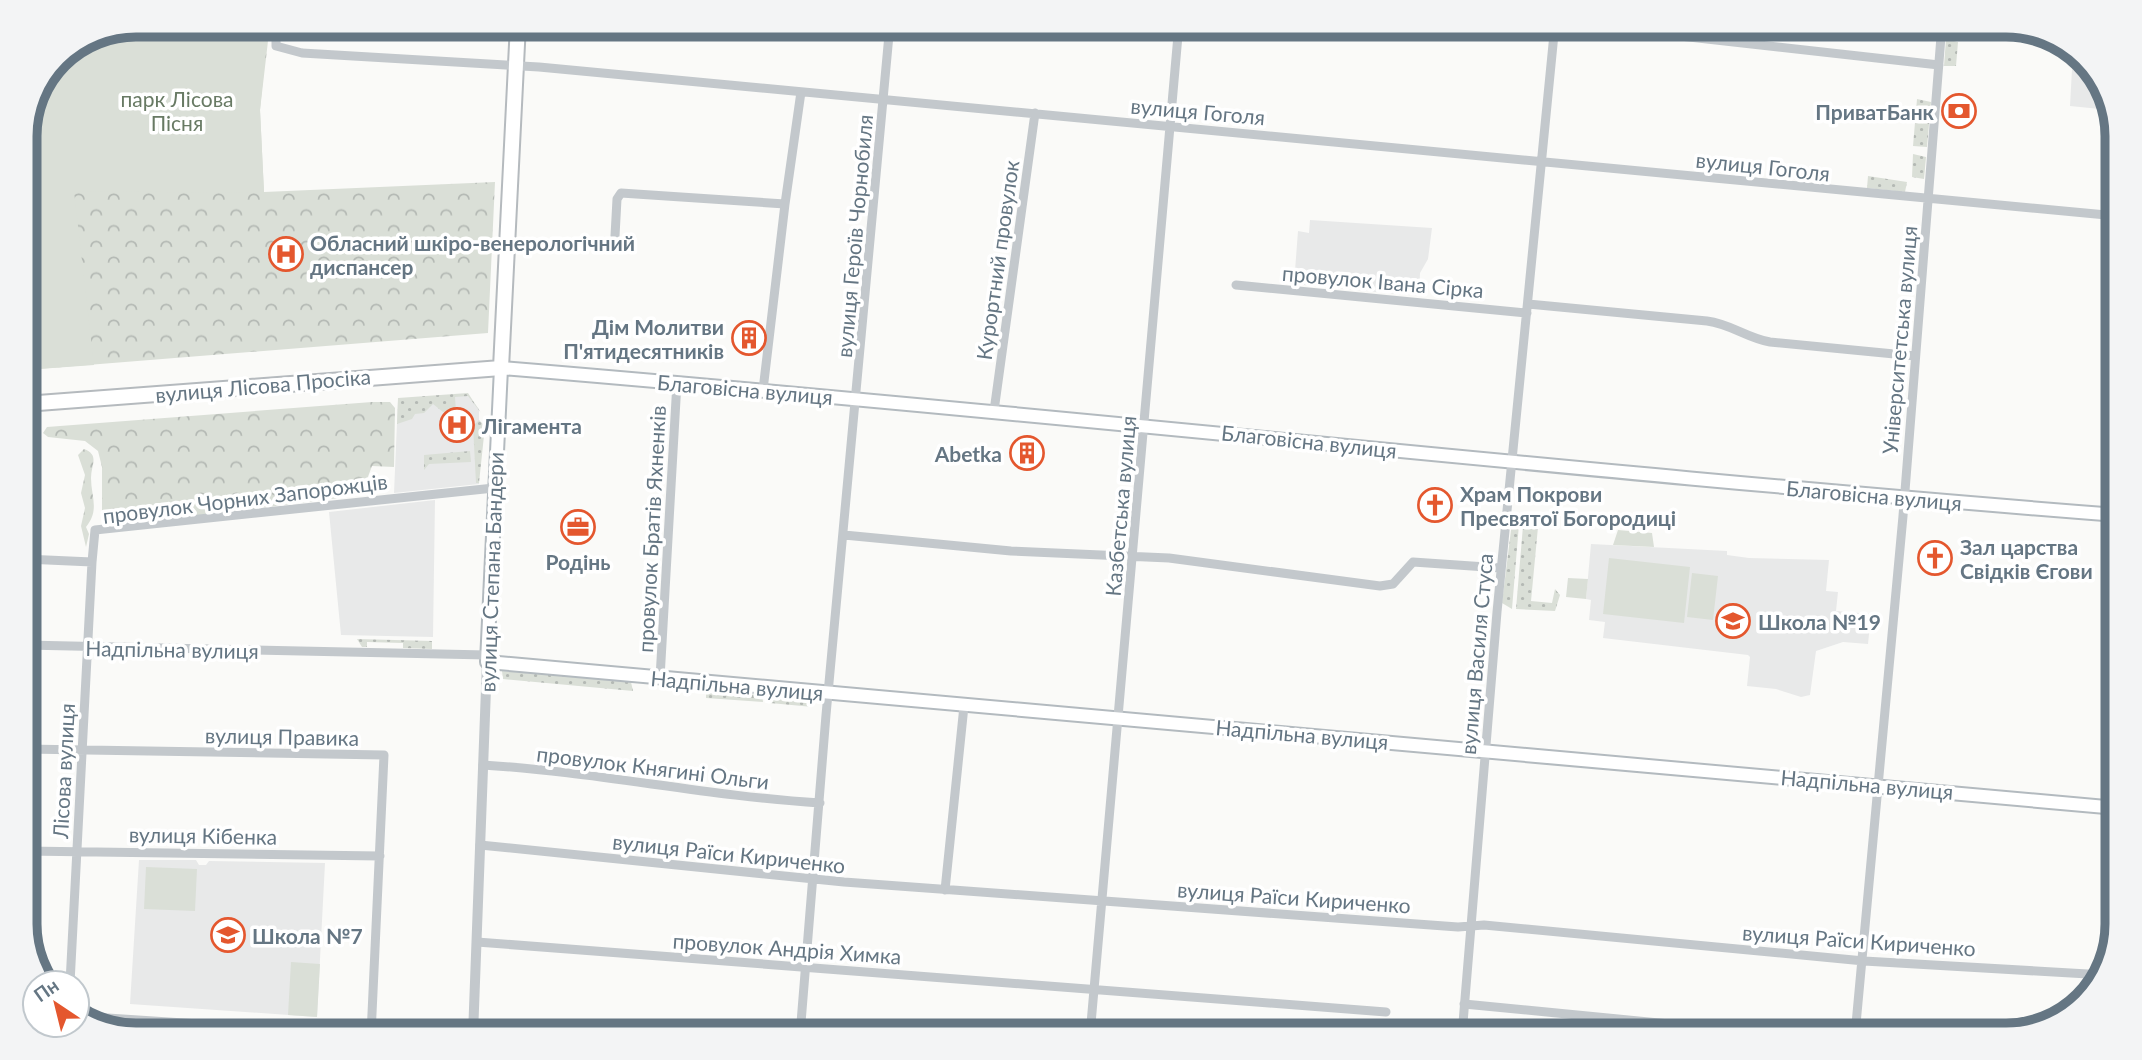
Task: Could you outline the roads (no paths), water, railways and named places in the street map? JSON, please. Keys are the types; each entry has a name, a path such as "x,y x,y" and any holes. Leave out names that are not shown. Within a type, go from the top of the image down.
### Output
{"main road":[{"name":"вулиця Степана Бандери","path":"487,658 517,37"},
{"name":"Благовісна вулиця","path":"501,368 1145,425 1904,499 2105,514"},
{"name":"вулиця Лісова Просіка","path":"37,403 501,368"},
{"name":"Надпільна вулиця","path":"487,658 660,678 964,706 1118,717 2105,807"}],"street":[{"name":"вулиця Гоголя","path":"276,37 276,46 285,50 315,54 516,65 2105,215"},
{"name":"вулиця Героїв Чорнобиля","path":"801,1023 889,37"},
{"name":"Казбетська вулиця","path":"1091,1023 1178,37"},
{"name":"вулиця Василя Стуса","path":"1463,1023 1501,568 1554,37"},
{"path":"1689,37 1939,65"},
{"name":"Університетська вулиця","path":"1856,1023 1904,499 1941,37"},
{"path":"763,390 801,92"},
{"name":"Курортний провулок","path":"994,411 1035,113"},
{"path":"615,236 617,199 621,193 785,204"},
{"name":"провулок Івана Сірка","path":"1236,285 1717,322 1770,342 1915,356"},
{"name":"провулок Братів Яхненків","path":"660,678 677,382"},
{"name":"провулок Чорних Запорожців","path":"92,562 95,530 494,488"},
{"path":"845,536 1022,552 1134,557 1380,586 1392,584 1413,562 1501,568"},
{"path":"37,560 92,562"},
{"name":"Лісова вулиця","path":"71,969 92,562"},
{"name":"Надпільна вулиця","path":"37,645 487,658"},
{"name":"вулиця Степана Бандери","path":"474,1023 487,658"},
{"path":"945,890 964,706"},
{"name":"вулиця Правика","path":"37,749 384,755 371,1023"},
{"name":"провулок Княгині Ольги","path":"483,765 713,791 753,799 820,803"},
{"name":"вулиця Раїси Кириченко","path":"480,845 945,890 1471,927 1864,961 2092,974"},
{"name":"вулиця Кібенка","path":"37,851 380,856"},
{"name":"провулок Андрія Химка","path":"477,942 1094,990"},
{"path":"1094,990 1386,1012"},
{"path":"1464,1004 1659,1023"},
{"path":"103,1018 185,1023"}],"place":[{"name":"ПриватБанк","path":"1959,111"},
{"name":"Обласний шкіро-венерологічний диспансер","path":"286,254"},
{"name":"Дім Молитви П'ятидесятників","path":"749,338"},
{"name":"Лігамента","path":"457,425"},
{"name":"Abetka","path":"1027,453"},
{"name":"Храм Покрови Пресвятої Богородиці","path":"1435,505"},
{"name":"Родінь","path":"578,527"},
{"name":"Зал царства Свідків Єгови","path":"1935,558"},
{"name":"Школа №19","path":"1733,621"},
{"name":"Школа №7","path":"228,935"}],"park label":[{"name":"парк Лісова Пісня","path":"177,110"}]}
